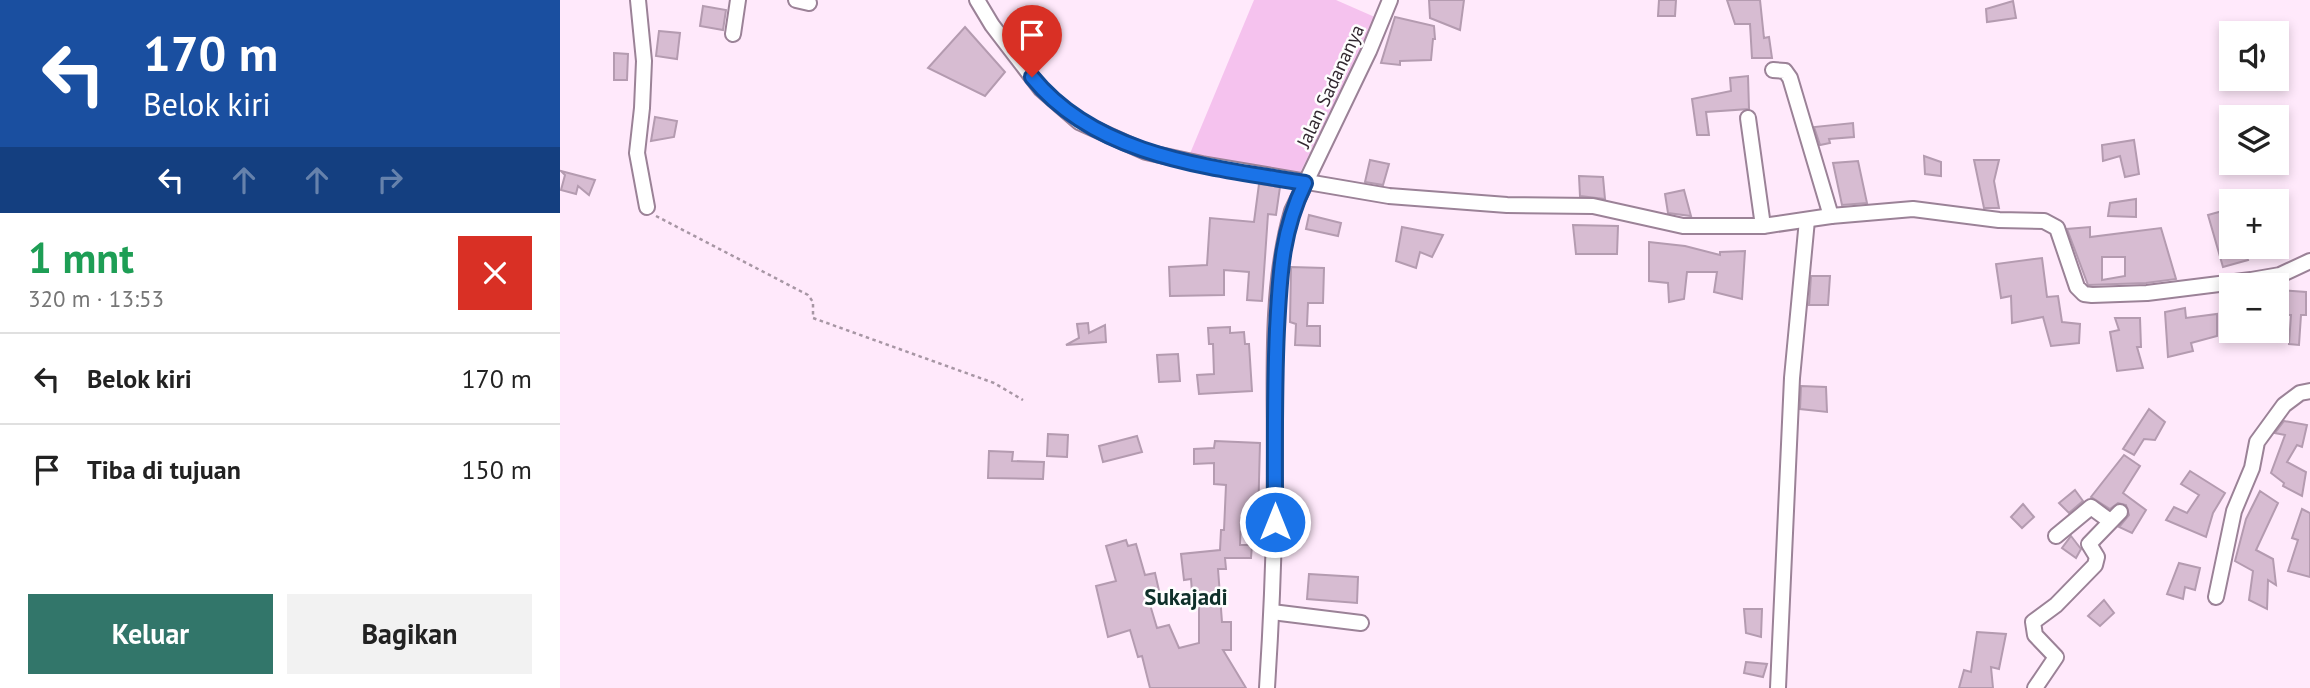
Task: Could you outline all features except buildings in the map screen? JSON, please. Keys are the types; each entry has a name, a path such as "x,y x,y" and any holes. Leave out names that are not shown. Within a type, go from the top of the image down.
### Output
{"street":[{"path":"638,0 644,61 637,153 647,207"},
{"path":"733,34 738,0"},
{"path":"977,0 1035,81 1057,105 1079,122 1146,152 1305,183 1389,196 1461,202 1593,206 1683,226 1763,226 1831,216 1913,209 1999,220 2048,222 2060,235 2074,282 2080,291 2092,295 2134,294 2250,280 2280,275 2310,261"},
{"path":"1372,0 1388,3"},
{"name":"Jalan Sadananya","path":"1267,688 1275,546 1275,376 1280,265 1292,211 1369,51 1388,3"},
{"path":"1773,70 1785,71 1790,78 1831,216"},
{"path":"1748,118 1763,226"},
{"path":"1778,688 1792,378 1807,220"},
{"path":"2216,597 2234,511 2252,468 2257,442 2284,405 2301,393 2310,391"},
{"path":"2035,688 2056,657 2035,635 2032,625 2095,565 2097,557 2089,544 2115,517 2091,507 2056,536"},
{"path":"1272,612 1361,623"}],"path":[{"path":"647,207 672,226 692,233 808,295 813,302 813,318 994,383 1023,400"}],"shaded area":[{"path":"1254,0 1336,0 1377,18 1297,179 1189,156"}],"district":[{"name":"Sukajadi","path":"1186,596"}],"route":[{"path":"1032,77 1057,105 1079,122 1146,152 1305,183 1292,211 1280,265 1275,376 1275,522"}]}
